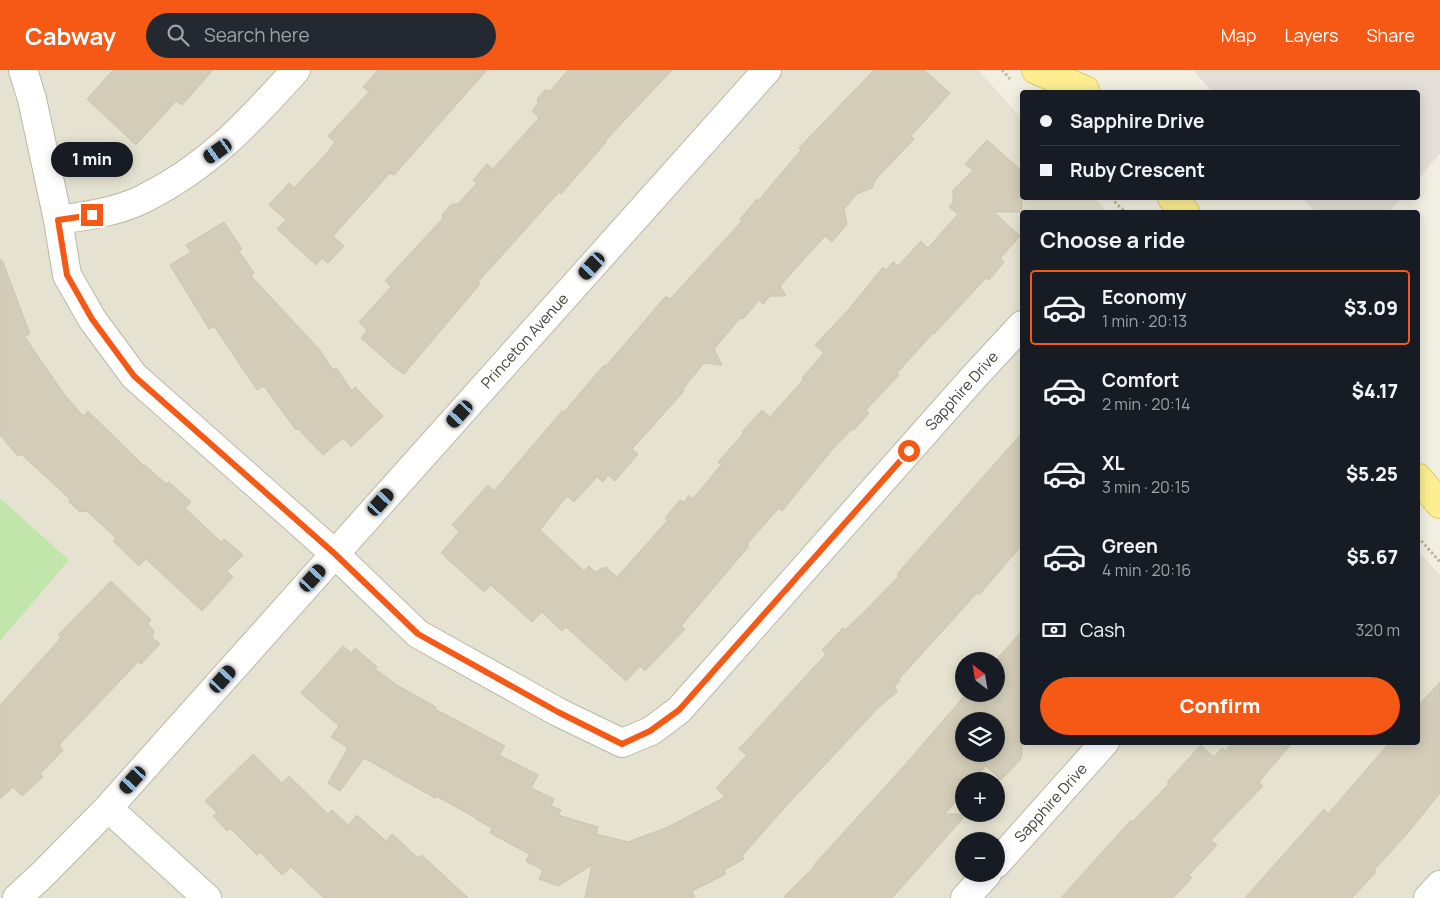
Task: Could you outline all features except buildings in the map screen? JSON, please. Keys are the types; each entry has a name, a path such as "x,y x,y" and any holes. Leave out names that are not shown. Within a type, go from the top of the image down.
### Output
{"main road":[{"path":"1036,70 1084,84"},
{"path":"1174,200 1183,210"},
{"path":"1420,480 1440,504"}],"street":[{"path":"23,70 32,99 58,220 67,275 92,319 134,376 335,554"},
{"path":"58,220 92,215 142,200 182,176 218,151 253,118 296,70"},
{"name":"Princeton Avenue","path":"17,898 108,808 767,70"},
{"name":"Sapphire Drive","path":"335,554 418,634 558,712 622,744 650,731 679,710 1020,327"},
{"name":"Sapphire Drive","path":"1005,854 1102,745"},
{"path":"108,808 207,898"},
{"path":"965,898 980,882"},
{"path":"1428,898 1440,885"}],"path":[{"path":"1113,200 1123,210"},
{"path":"1420,539 1440,562"}],"shaded area":[{"path":"0,70 978,70 1020,117 1020,200 1097,200 1106,210 1020,210 1020,745 1420,745 1420,553 1440,575 1440,898 0,898 0,641 69,560 0,498"},
{"path":"1193,70 1440,70 1440,153 1420,178 1420,90 1210,90"},
{"path":"1304,200 1400,200 1391,210 1313,210"}],"green space":[{"path":"0,498 69,560 0,641"}],"route":[{"path":"92,215 58,220 67,275 92,319 134,376 335,554 418,634 558,712 622,744 650,731 679,710 909,451"}]}
